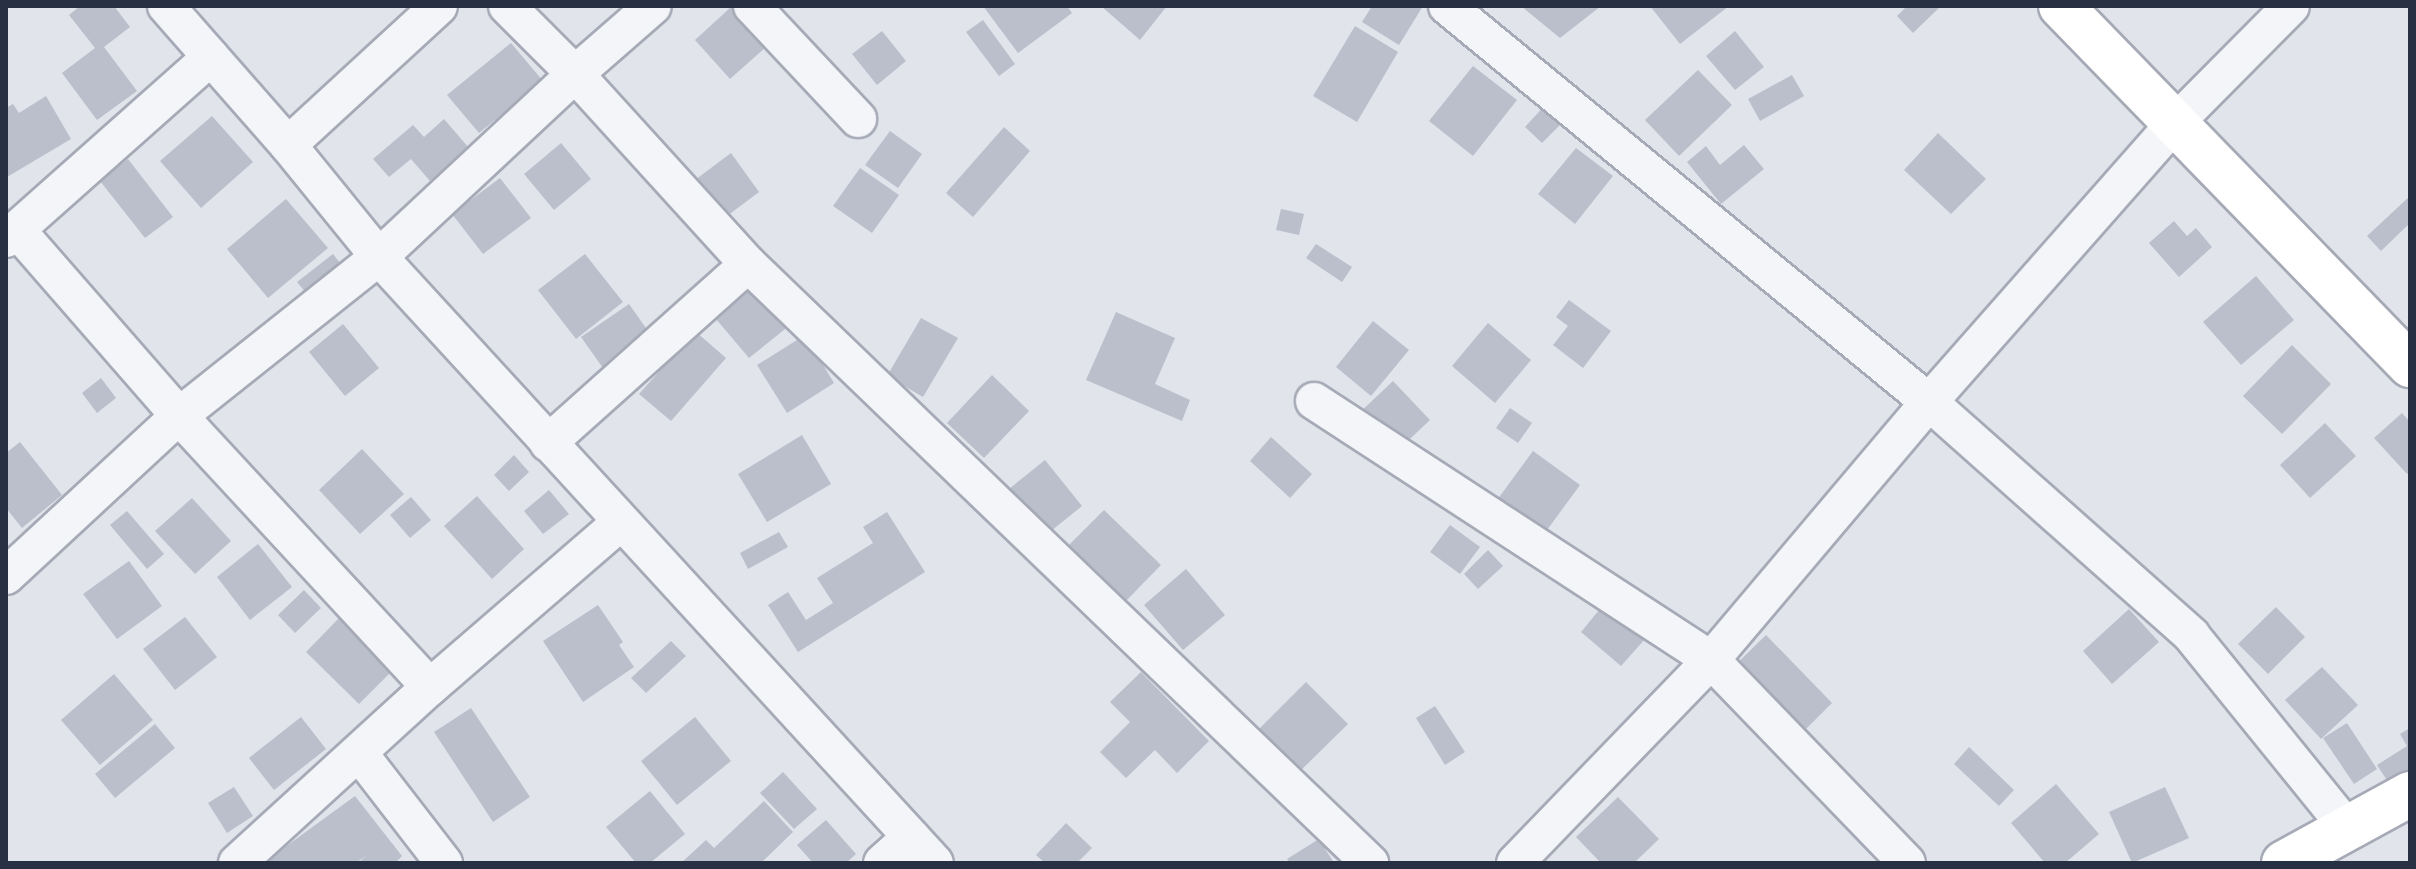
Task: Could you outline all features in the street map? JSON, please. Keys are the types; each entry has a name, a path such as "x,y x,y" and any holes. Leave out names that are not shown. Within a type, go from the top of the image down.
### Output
{"street":[{"path":"166,6 288,145 379,257 923,850 882,863"},
{"path":"288,145 439,6"},
{"path":"507,6 575,74 748,264 1370,863"},
{"path":"6,576 179,416 379,257 575,74 653,6"},
{"path":"752,6 858,119"},
{"path":"1447,6 1929,402 2191,635 2348,829"},
{"path":"2061,6 2410,365"},
{"path":"1515,863 1711,660 1929,402 2176,122 2291,6"},
{"path":"211,57 11,235 430,687"},
{"path":"548,443 748,264"},
{"path":"1314,401 1711,660 1907,863"},
{"path":"238,863 430,687 620,523"},
{"path":"359,753 444,863"},
{"path":"2284,863 2410,794"}],"building":[{"path":"80,6 114,6 130,27 104,47 137,91 97,120 62,73 95,48 69,15"},
{"path":"983,6 1067,6 1072,13 1018,53"},
{"path":"1101,6 1167,6 1140,40"},
{"path":"1372,6 1423,6 1399,45 1362,22"},
{"path":"1521,6 1601,6 1560,38"},
{"path":"1650,6 1729,6 1680,44"},
{"path":"1907,6 1941,6 1913,33 1897,16"},
{"path":"731,7 767,46 730,79 695,40"},
{"path":"983,20 1015,64 999,76 966,32"},
{"path":"1355,26 1398,52 1357,122 1313,96"},
{"path":"882,31 906,61 877,85 852,54"},
{"path":"1735,31 1764,67 1735,90 1706,56"},
{"path":"511,43 543,81 479,133 447,95"},
{"path":"1473,66 1517,100 1473,156 1429,121"},
{"path":"1698,70 1732,105 1679,156 1645,120"},
{"path":"1792,75 1804,96 1760,121 1748,99"},
{"path":"46,96 71,139 7,177 6,108 13,104 19,113"},
{"path":"1547,103 1565,120 1542,143 1525,127"},
{"path":"212,116 253,162 201,208 160,161"},
{"path":"444,119 469,148 430,181 411,159 389,177 373,159 413,125 424,137"},
{"path":"1004,127 1030,151 973,217 946,193"},
{"path":"890,131 922,154 898,188 865,165"},
{"path":"1938,133 1986,179 1951,214 1904,170"},
{"path":"561,143 591,179 554,210 524,174"},
{"path":"1744,145 1764,169 1721,204 1687,162 1706,146 1720,165"},
{"path":"1576,148 1613,176 1575,224 1538,194"},
{"path":"731,153 759,192 723,219 695,180"},
{"path":"128,159 173,217 145,238 100,181"},
{"path":"860,168 899,195 872,233 833,206"},
{"path":"500,178 531,218 483,254 452,214"},
{"path":"2410,196 2410,223 2381,251 2367,236"},
{"path":"286,199 328,248 268,298 227,249"},
{"path":"1281,209 1304,214 1299,235 1276,230"},
{"path":"2174,221 2187,236 2196,228 2212,247 2179,277 2149,243"},
{"path":"1316,244 1352,267 1342,282 1306,258"},
{"path":"333,254 347,272 312,300 297,282"},
{"path":"585,254 623,302 576,339 538,290"},
{"path":"2256,276 2294,320 2241,365 2203,322"},
{"path":"756,285 790,325 749,358 716,319"},
{"path":"1569,300 1611,331 1583,368 1553,345 1568,326 1556,317"},
{"path":"629,304 653,338 605,371 581,337"},
{"path":"1116,312 1175,338 1155,384 1190,400 1182,421 1086,380"},
{"path":"921,318 958,338 923,397 887,376"},
{"path":"1373,321 1409,350 1371,396 1336,367"},
{"path":"1488,323 1531,360 1495,403 1452,366"},
{"path":"343,324 379,368 345,396 309,352"},
{"path":"695,331 726,358 671,421 639,394"},
{"path":"805,335 834,383 787,413 757,365"},
{"path":"2292,345 2331,384 2282,434 2243,396"},
{"path":"992,375 1029,411 984,458 947,423"},
{"path":"101,378 116,398 97,413 82,393"},
{"path":"1393,381 1430,420 1393,455 1356,416"},
{"path":"1510,408 1532,423 1518,443 1496,428"},
{"path":"2402,413 2410,422 2410,471 2407,474 2374,438"},
{"path":"2325,423 2356,456 2310,498 2280,465"},
{"path":"802,435 831,484 767,522 738,474"},
{"path":"1271,437 1312,474 1290,498 1250,461"},
{"path":"20,442 62,495 22,528 6,508 6,453"},
{"path":"362,449 404,494 360,534 319,490"},
{"path":"1533,451 1580,485 1536,545 1489,511"},
{"path":"514,455 529,472 509,491 494,475"},
{"path":"1045,460 1082,506 1046,535 1009,489"},
{"path":"549,490 569,514 543,534 524,511"},
{"path":"477,496 524,549 492,579 444,526"},
{"path":"411,497 431,520 410,538 390,515"},
{"path":"192,498 231,541 195,574 155,531"},
{"path":"1104,510 1161,565 1121,606 1064,550"},
{"path":"127,511 164,554 147,569 110,525"},
{"path":"887,512 925,572 798,652 768,605 788,592 806,620 833,603 817,578 873,543 863,527"},
{"path":"1450,525 1480,547 1460,574 1430,552"},
{"path":"779,532 788,547 748,569 740,553"},
{"path":"258,544 292,587 250,620 217,577"},
{"path":"1488,550 1503,566 1478,589 1464,574"},
{"path":"129,561 162,606 117,639 83,594"},
{"path":"1186,569 1225,615 1183,650 1144,605"},
{"path":"304,590 321,608 295,633 278,615"},
{"path":"1604,604 1645,639 1621,666 1581,632"},
{"path":"598,605 623,642 619,645 634,667 583,702 543,641"},
{"path":"2276,607 2305,637 2268,674 2238,644"},
{"path":"2129,609 2159,642 2112,684 2083,651"},
{"path":"341,616 395,668 359,704 306,652"},
{"path":"185,617 217,657 175,690 143,649"},
{"path":"1766,635 1832,703 1786,749 1719,681"},
{"path":"671,641 686,656 646,693 631,678"},
{"path":"2322,667 2358,705 2321,739 2285,700"},
{"path":"1141,672 1209,741 1177,773 1155,750 1126,778 1100,752 1130,722 1110,702"},
{"path":"114,674 153,720 100,765 61,720"},
{"path":"1306,682 1348,724 1297,774 1256,732"},
{"path":"1435,706 1465,752 1445,765 1416,718"},
{"path":"471,708 530,797 493,822 434,732"},
{"path":"301,717 326,749 274,790 249,758"},
{"path":"695,717 731,761 677,805 641,761"},
{"path":"2347,723 2377,769 2354,784 2323,738"},
{"path":"155,724 175,748 115,798 95,774"},
{"path":"2410,728 2410,772 2390,785 2377,765 2407,746 2400,734"},
{"path":"1969,747 2014,790 1999,806 1954,764"},
{"path":"783,772 817,809 794,829 760,793"},
{"path":"2056,784 2099,834 2065,863 2045,863 2011,823"},
{"path":"234,787 253,816 227,833 208,803"},
{"path":"2165,787 2189,838 2132,863 2109,812"},
{"path":"650,791 685,834 650,863 636,863 606,827"},
{"path":"355,796 402,856 395,863 358,863 367,855 356,863 263,863"},
{"path":"1618,797 1659,839 1634,863 1601,863 1576,837"},
{"path":"764,801 793,832 761,863 681,863 706,840 714,848"},
{"path":"826,820 856,854 846,863 813,863 797,845"},
{"path":"1066,823 1092,848 1077,863 1045,863 1036,855"},
{"path":"1319,839 1334,863 1290,863 1287,859"}]}
